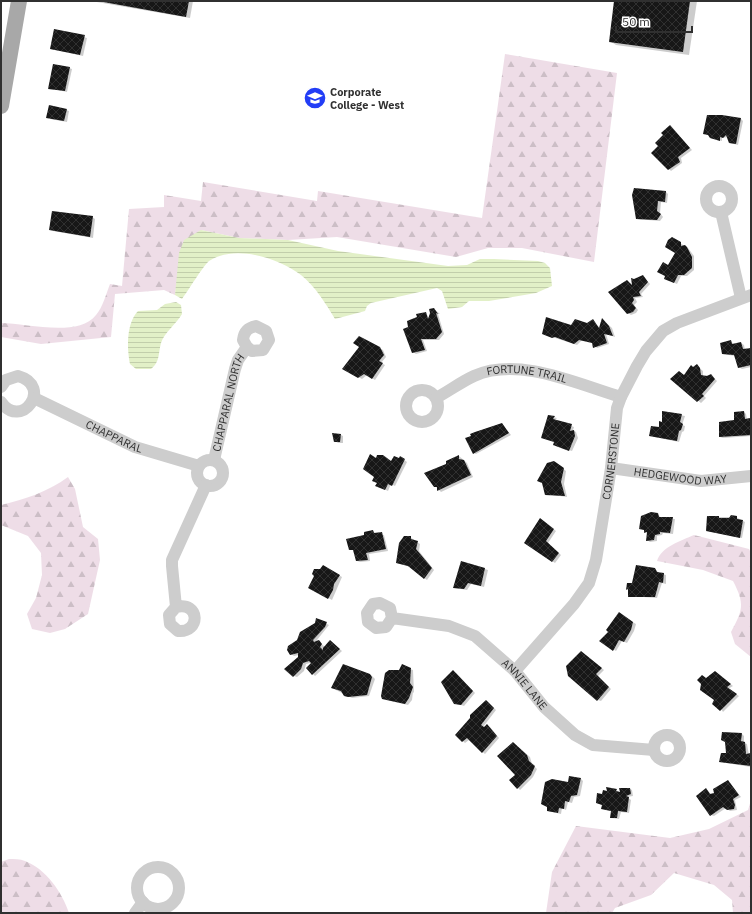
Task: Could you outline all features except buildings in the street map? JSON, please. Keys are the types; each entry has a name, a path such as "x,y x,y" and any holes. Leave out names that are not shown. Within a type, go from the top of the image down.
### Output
{"main road":[{"path":"1,106 19,1"}],"street":[{"path":"721,212 746,297"},
{"name":"CORNERSTONE","path":"514,671 574,604 589,583 596,560 611,468 616,421 621,397 640,361 663,331 677,323 746,297"},
{"name":"CHAPPARAL NORTH","path":"214,460 235,369 238,360 247,347"},
{"name":"FORTUNE TRAIL","path":"436,398 475,376 500,370 520,369 541,373 621,397"},
{"path":"1,387 6,380 12,377 24,378 32,386 34,398 28,408 18,412 8,409 1,402"},
{"name":"CHAPPARAL","path":"34,398 135,447 199,466"},
{"path":"206,460 214,460 222,469 222,477 214,485 206,485 198,477 199,466 206,460"},
{"name":"HEDGEWOOD WAY","path":"611,468 701,481 751,476"},
{"path":"176,607 172,560 206,485"},
{"name":"ANNIE LANE","path":"392,618 449,626 475,636 514,671 544,707 575,735 593,745 654,750"},
{"path":"135,913 143,902"}],"green space":[{"path":"505,54 617,73 594,262 522,248 488,248 456,257 337,237 288,240 239,238 201,230 178,275 175,295 164,290 115,294 111,337 41,344 1,337 1,323 65,328 88,322 101,308 110,284 122,286 129,209 164,207 164,195 201,201 203,182 317,201 318,191 482,218"},
{"path":"68,477 75,489 83,527 98,539 100,560 88,614 65,629 50,633 32,629 27,614 36,598 42,575 41,553 28,536 1,525 1,505 36,494 52,487"},
{"path":"694,535 749,549 751,553 751,657 735,644 731,632 738,618 741,607 741,601 733,581 703,570 657,561 659,556 667,548"},
{"path":"751,800 751,913 733,913 732,900 714,885 674,873 651,895 615,908 612,913 546,913 552,872 576,826 670,838 709,829 748,810"},
{"path":"9,859 19,859 25,861 46,875 58,889 69,913 1,913 1,862"}],"shaded area":[{"path":"201,230 239,238 288,240 338,251 448,266 467,265 480,259 538,261 545,263 550,268 552,286 536,293 489,301 469,301 462,307 448,309 442,291 437,288 371,303 367,306 365,311 335,319 316,290 301,275 281,263 256,255 243,253 219,256 209,261 199,273 182,299 175,295 179,253 184,240"},
{"path":"176,302 181,305 182,314 163,339 156,364 151,369 136,369 130,364 128,351 129,329 134,316 138,311 157,310 165,304"}],"place":[{"name":"Corporate College - West","path":"315,98"}]}
